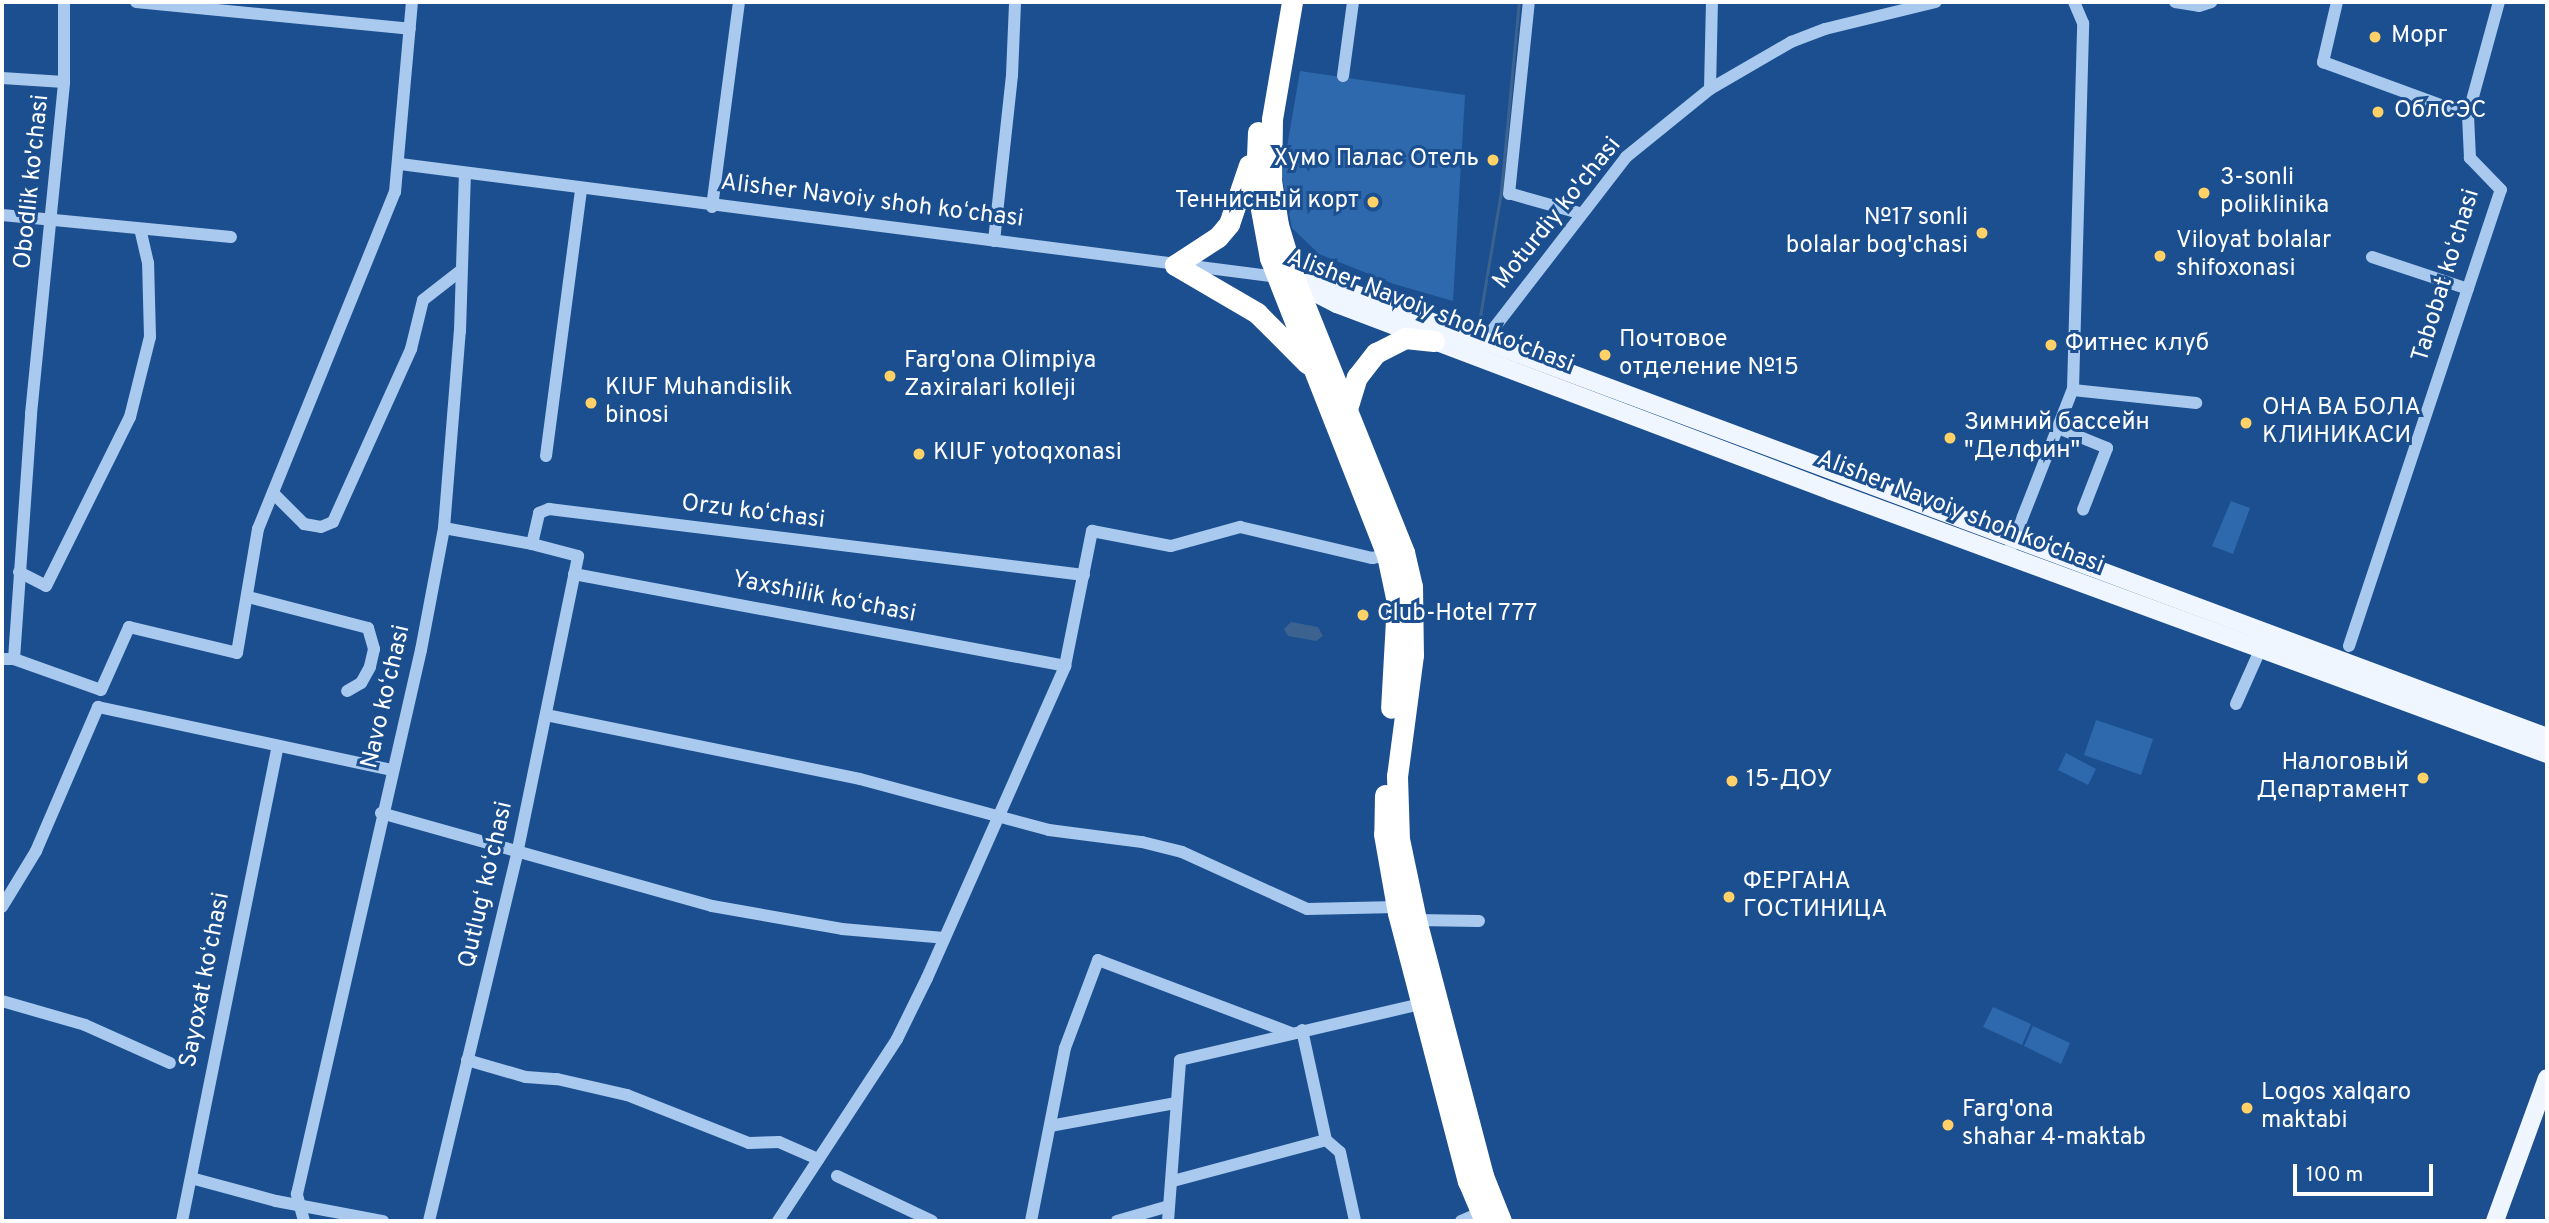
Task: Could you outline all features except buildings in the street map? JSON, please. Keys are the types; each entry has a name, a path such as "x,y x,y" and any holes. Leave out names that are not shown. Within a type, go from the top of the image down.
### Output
{"highway":[{"path":"1278,2 1244,187 1229,223 1219,237 1175,265 1257,313 1317,376"},
{"path":"1292,2 1272,119 1271,180 1286,279 1317,376 1387,555 1397,602 1398,654 1385,763 1384,834 1397,907 1421,1004 1483,1217"},
{"path":"1258,118 1256,182 1261,228 1347,409 1404,552 1412,586 1413,655 1397,776 1399,839 1416,920 1483,1175 1501,1221"},
{"path":"1347,409 1357,377 1376,353 1405,338 1434,341"}],"main road":[{"name":"Alisher Navoiy shoh koʻchasi","path":"1286,279 1337,304 2007,557 2547,754"},
{"name":"Alisher Navoiy shoh koʻchasi","path":"1286,279 1333,286 2547,737"},
{"path":"2495,1221 2547,1078"}],"street":[{"name":"Obodlik ko'chasi","path":"8,659 19,572 64,82 64,2"},
{"path":"136,2 410,29"},
{"path":"8,659 101,690 129,627 237,653 258,529 394,192 400,164 412,2"},
{"path":"712,207 739,2"},
{"path":"994,241 1013,67 1015,2"},
{"path":"1343,76 1353,2"},
{"path":"1529,2 1510,194 1579,213"},
{"path":"1710,89 1712,2"},
{"name":"Moturdiy ko'chasi","path":"1484,341 1579,213 1626,157 1710,89 1791,42 1825,29 1936,2"},
{"path":"2007,557 2073,390 2083,23 2074,2"},
{"path":"2175,2 2199,6 2211,2"},
{"path":"2337,2 2323,62 2468,115"},
{"name":"Tabobat koʻchasi","path":"2349,646 2501,190 2470,158 2468,115 2499,2"},
{"path":"2,78 64,82"},
{"name":"Alisher Navoiy shoh koʻchasi","path":"400,164 712,207 1286,279"},
{"name":"Navo koʻchasi","path":"304,1221 297,1194 391,770 421,650 444,528 460,331 459,272 465,173"},
{"path":"546,456 581,189"},
{"path":"2,215 230,237"},
{"path":"19,572 46,586 130,417 150,337 148,263 140,229"},
{"path":"2372,257 2468,289"},
{"path":"273,493 304,524 321,527 334,522 411,349 423,300 459,272"},
{"path":"2073,390 2196,403"},
{"path":"2058,428 2107,448 2083,510"},
{"name":"Orzu koʻchasi","path":"532,544 544,509 1084,575"},
{"path":"778,1221 897,1039 944,939 996,813 1065,666 1092,531 1171,546 1240,527 1372,558 1387,555"},
{"path":"444,528 532,544"},
{"name":"Qutlugʻ koʻchasi","path":"429,1221 518,849 578,556 532,544"},
{"name":"Yaxshilik koʻchasi","path":"574,574 1065,666"},
{"path":"248,597 368,628 374,649 370,667 361,683 347,691"},
{"path":"2236,704 2260,650"},
{"path":"2,907 36,851 97,707 277,748 391,770"},
{"path":"546,715 860,779 996,813 1049,830 1142,842 1182,852 1307,909 1397,907"},
{"name":"Sayoxat koʻchasi","path":"182,1221 203,1097 277,748"},
{"path":"382,813 518,849 712,906 842,929 944,939"},
{"path":"1416,920 1479,921"},
{"path":"1031,1221 1065,1048 1098,960 1296,1031"},
{"path":"2,1002 85,1025 170,1063"},
{"path":"1168,1221 1180,1060 1421,1004"},
{"path":"1296,1031 1326,1140 1340,1152 1355,1221"},
{"path":"467,1060 526,1077 557,1079 627,1095 748,1143 779,1142 818,1159"},
{"path":"1050,1126 1175,1103"},
{"path":"1173,1181 1326,1140"},
{"path":"838,1176 932,1221"},
{"path":"191,1178 302,1207 383,1221"},
{"path":"1117,1221 1169,1206"},
{"path":"1461,1221 1483,1217"}],"shaded area":[{"name":"Теннисный корт","path":"1300,71 1465,95 1453,301 1394,284 1319,254 1292,228 1282,176"},
{"path":"2231,501 2250,508 2233,554 2212,546"},
{"path":"1291,622 1318,627 1323,636 1316,641 1288,636 1284,629"},
{"path":"2096,720 2153,739 2141,775 2084,755"},
{"path":"2066,753 2096,769 2088,785 2058,770"},
{"path":"1993,1007 2031,1024 2022,1045 1983,1027"},
{"path":"2033,1026 2070,1043 2061,1064 2024,1046"}],"waterway":[{"path":"1479,323 1501,191 1519,2"}],"place":[{"name":"Морг","path":"2375,37"},
{"name":"ОблСЭС","path":"2378,112"},
{"name":"Хумо Палас Отель","path":"1493,160"},
{"name":"3-sonli poliklinika","path":"2204,193"},
{"name":"Теннисный корт","path":"1373,202"},
{"name":"№17 sonli bolalar bog'chasi","path":"1982,233"},
{"name":"Viloyat bolalar shifoxonasi","path":"2160,256"},
{"name":"Фитнес клуб","path":"2051,345"},
{"name":"Почтовое отделение №15","path":"1605,355"},
{"name":"Farg'ona Olimpiya Zaxiralari kolleji","path":"890,376"},
{"name":"KIUF Muhandislik binosi","path":"591,403"},
{"name":"ОНА ВА БОЛА КЛИНИКАСИ","path":"2246,423"},
{"name":"Зимний бассейн \"Делфин\"","path":"1950,438"},
{"name":"KIUF yotoqxonasi","path":"919,454"},
{"name":"Club-Hotel 777","path":"1363,615"},
{"name":"Налоговый Департамент","path":"2423,778"},
{"name":"15-ДОУ","path":"1732,781"},
{"name":"ФЕРГАНА ГОСТИНИЦА","path":"1729,897"},
{"name":"Logos xalqaro maktabi","path":"2247,1108"},
{"name":"Farg'ona shahar 4-maktab","path":"1948,1125"}]}
